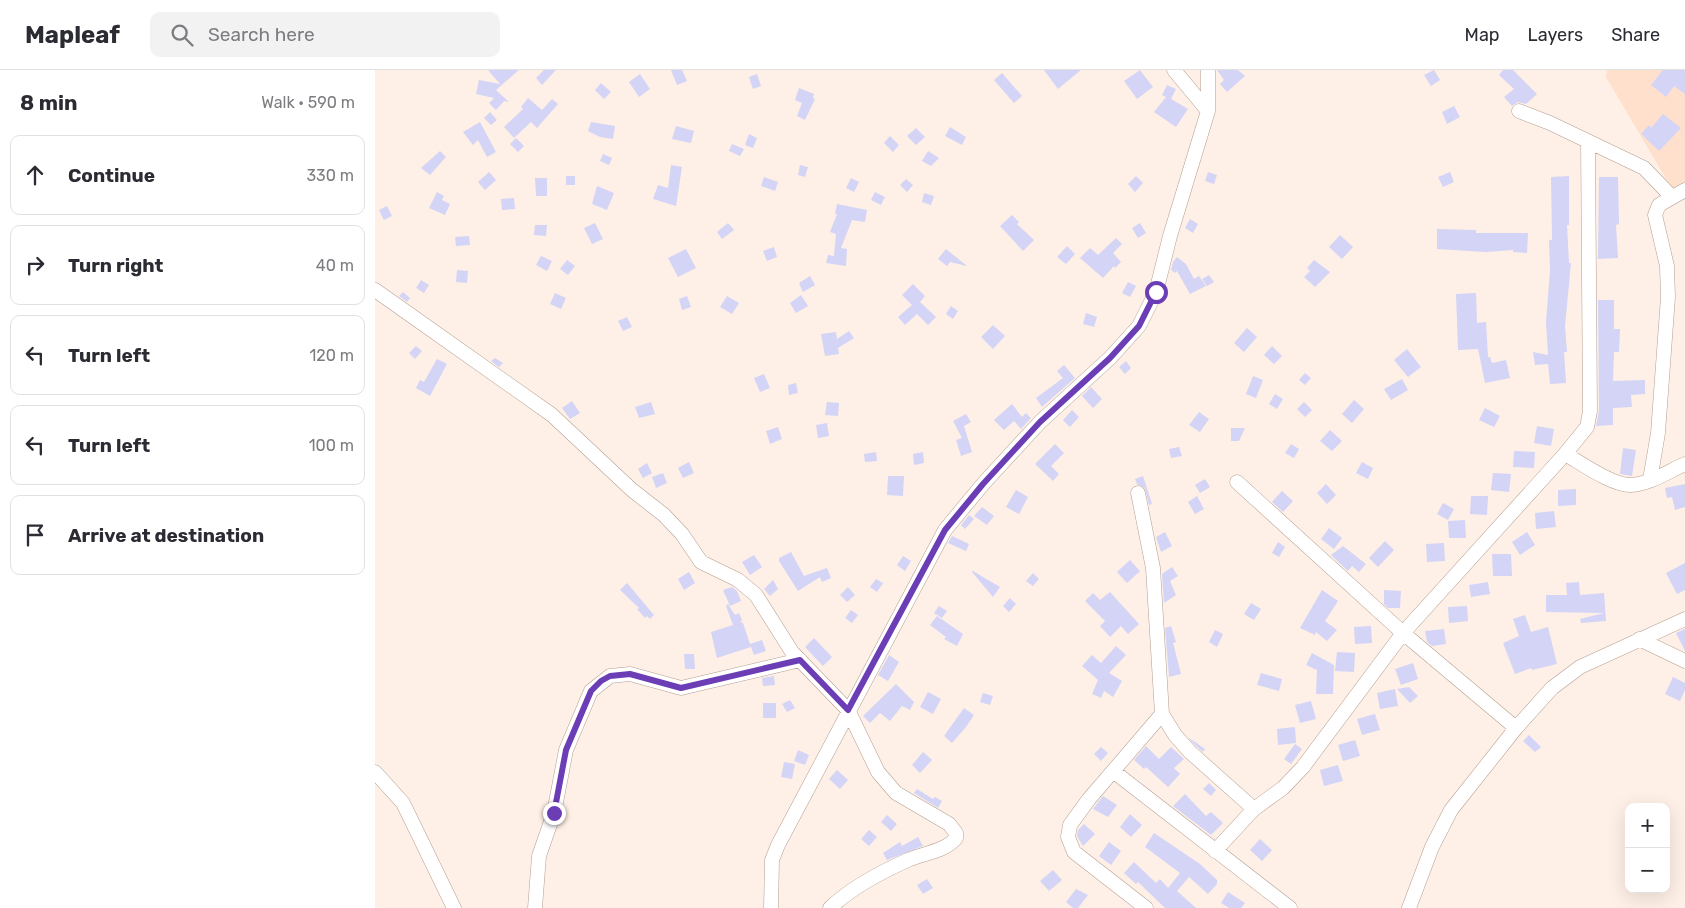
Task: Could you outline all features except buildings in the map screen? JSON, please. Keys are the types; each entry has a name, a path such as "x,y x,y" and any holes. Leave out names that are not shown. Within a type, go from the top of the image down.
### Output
{"street":[{"path":"1174,70 1208,111"},
{"path":"771,908 772,860 778,844 945,530 983,484 1040,422 1110,358 1139,326 1156,292 1170,236 1208,111 1208,70"},
{"path":"1519,111 1550,123 1644,168 1673,197"},
{"path":"1215,851 1254,809 1283,788 1303,768 1403,633 1565,454 1587,427 1590,411 1588,142"},
{"path":"1650,480 1659,433 1668,297 1667,266 1655,215 1659,205 1685,190"},
{"path":"375,290 552,415 632,490 664,515 683,534 701,562 738,580 755,595 772,624 800,660 848,710 878,772 896,793 949,824 956,833 956,838 951,844 909,859 839,899 830,908"},
{"path":"1565,454 1618,483 1631,485 1650,480 1685,464"},
{"path":"1237,482 1403,633 1516,728"},
{"path":"1138,494 1153,568 1162,714 1175,735 1190,752 1254,809"},
{"path":"1409,908 1432,847 1451,810 1516,728 1552,688 1580,667 1685,619"},
{"path":"1639,640 1685,661"},
{"path":"535,908 539,856 554,813 566,750 591,691 610,676 630,674 681,688 800,660"},
{"path":"1146,908 1075,852 1067,837 1070,825 1162,714"},
{"path":"1113,771 1290,908"},
{"path":"378,778 403,803 454,908"}],"shaded area":[{"path":"1607,70 1685,70 1685,182 1672,189 1606,77"}],"route":[{"path":"554,813 566,750 591,691 601,681 610,676 630,674 681,688 800,660 848,710 945,530 983,484 1040,422 1110,358 1139,326 1156,292"}]}
